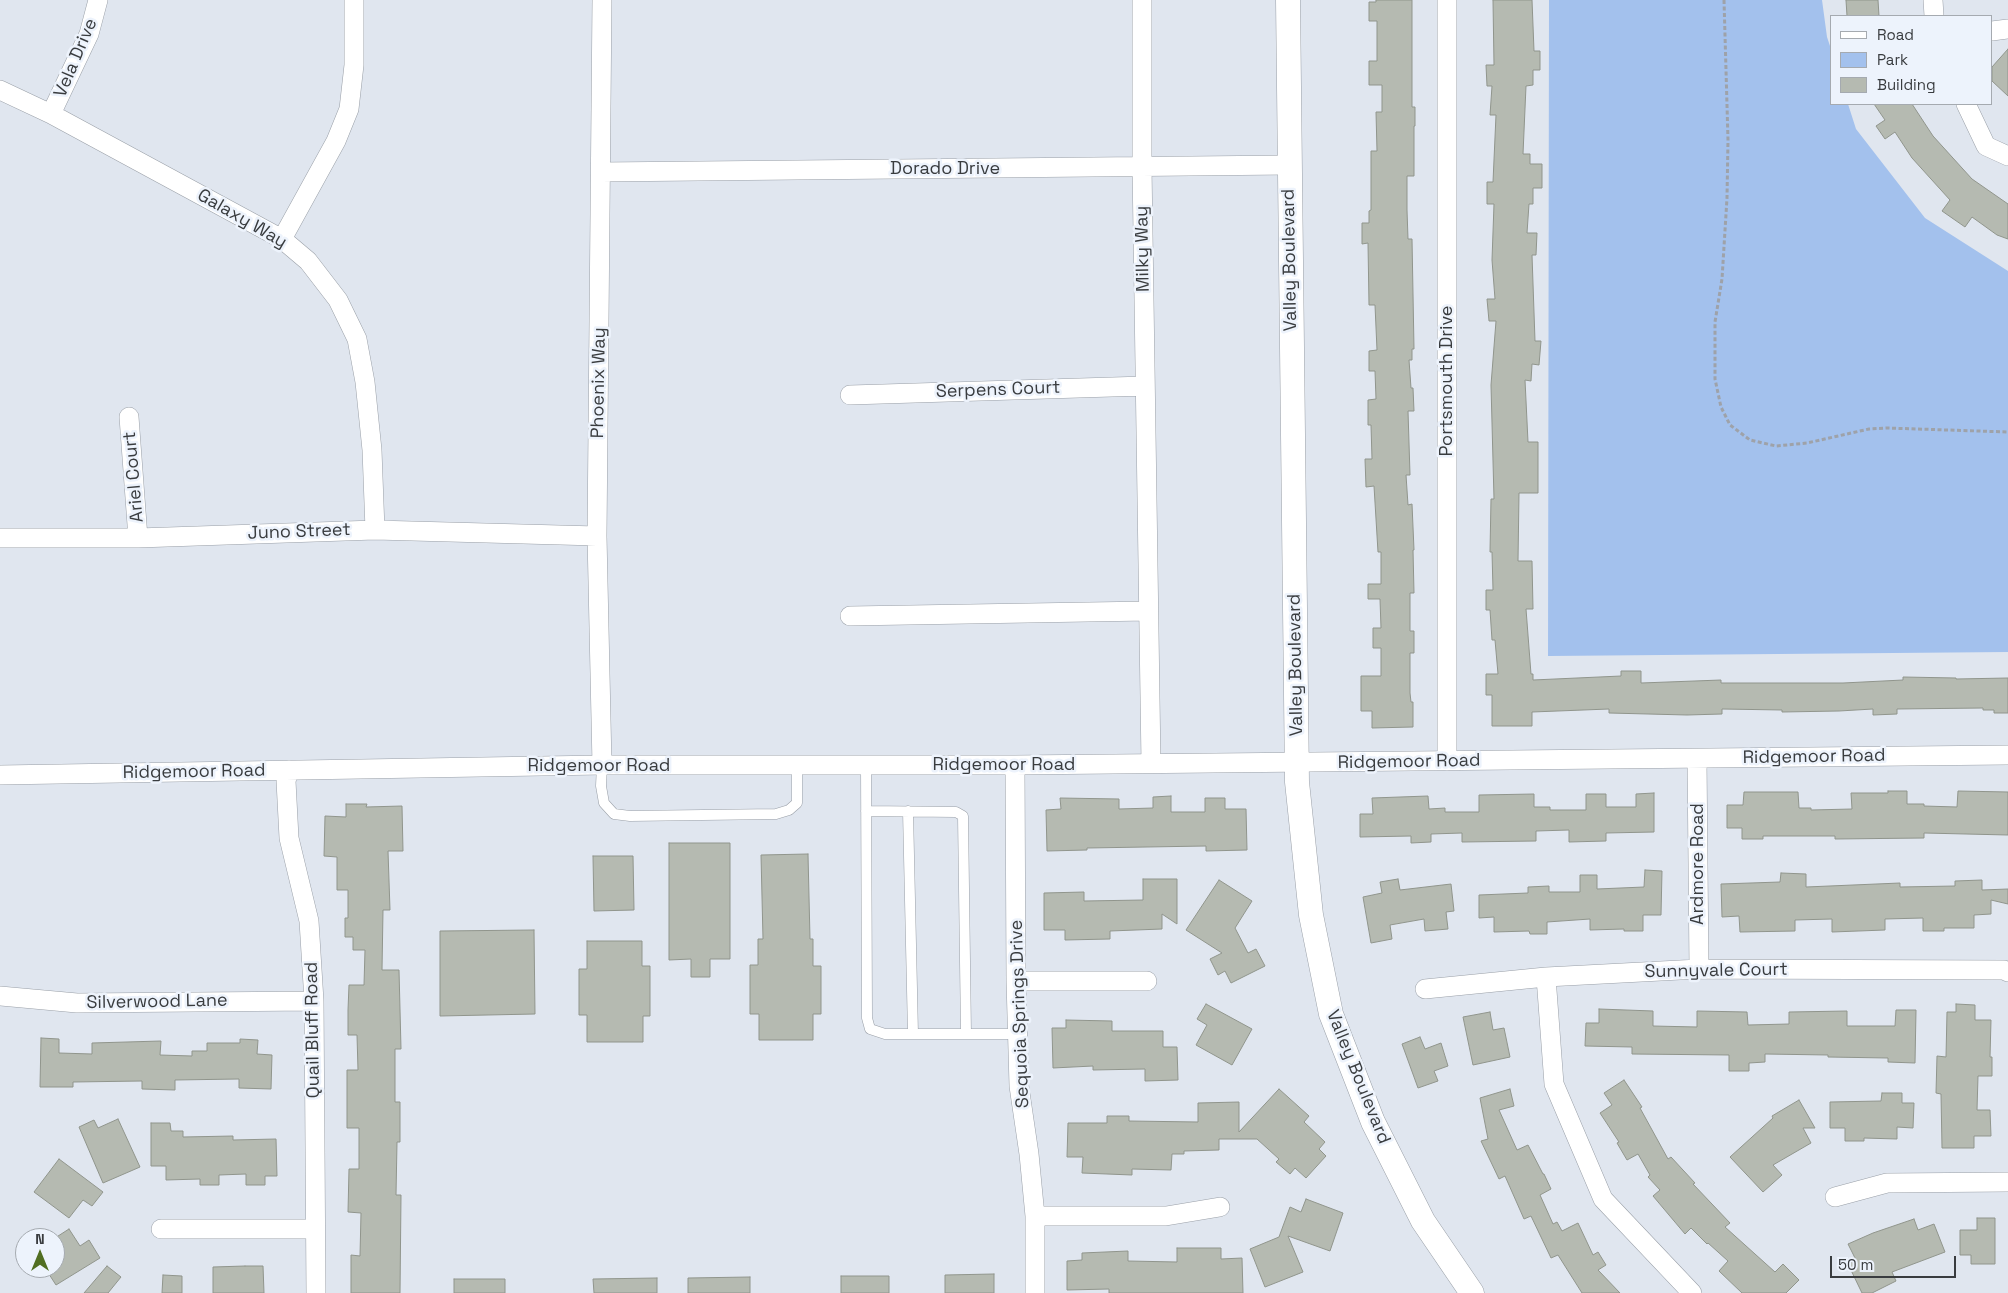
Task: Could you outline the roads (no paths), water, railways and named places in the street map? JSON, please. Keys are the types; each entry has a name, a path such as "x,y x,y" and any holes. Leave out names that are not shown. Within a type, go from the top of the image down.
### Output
{"street":[{"name":"Vela Drive","path":"51,114 89,34 98,0"},
{"path":"282,239 336,141 349,109 354,65 354,0"},
{"name":"Phoenix Way","path":"602,0 598,536 602,765"},
{"name":"Milky Way","path":"1142,0 1142,167 1151,763"},
{"name":"Valley Boulevard","path":"1288,0 1298,763 1301,834 1311,915 1331,1014 1377,1130 1423,1220 1472,1293"},
{"name":"Portsmouth Drive","path":"1447,0 1447,761"},
{"path":"1933,0 1934,15"},
{"path":"1993,31 2008,29"},
{"name":"Galaxy Way","path":"0,90 51,114 282,239 308,261 338,300 357,339 365,382 372,450 375,530"},
{"path":"1966,105 1986,146 2008,156"},
{"name":"Dorado Drive","path":"601,172 1289,165"},
{"name":"Serpens Court","path":"850,395 1145,386"},
{"name":"Ariel Court","path":"129,417 138,538"},
{"name":"Juno Street","path":"0,538 138,538 375,530 598,536"},
{"path":"850,616 1148,611"},
{"name":"Ridgemoor Road","path":"0,775 602,765 1298,763 2008,755"},
{"name":"Ardmore Road","path":"1697,759 1699,969"},
{"name":"Sequoia Springs Drive","path":"1016,765 1016,981 1019,1086 1029,1154 1035,1216 1035,1293"},
{"name":"Quail Bluff Road","path":"289,770 286,781 289,838 309,921 314,1001 316,1293"},
{"name":"Sunnyvale Court","path":"1425,989 1546,976 1699,969 1994,970 2008,972"},
{"path":"1546,976 1554,1084 1603,1200 1692,1293"},
{"path":"1016,981 1147,981"},
{"name":"Silverwood Lane","path":"0,996 78,1003 314,1001"},
{"path":"1836,1197 1887,1183 2008,1182"},
{"path":"1035,1216 1166,1216 1220,1207"},
{"path":"161,1229 315,1229"}],"lane":[{"path":"602,765 601,786 604,803 614,814 630,816 776,814 790,810 797,803 797,765"},
{"path":"866,765 867,1018 870,1029 885,1034 1018,1034"},
{"path":"866,811 956,812 963,816 966,1034"},
{"path":"908,811 913,1034"}]}
